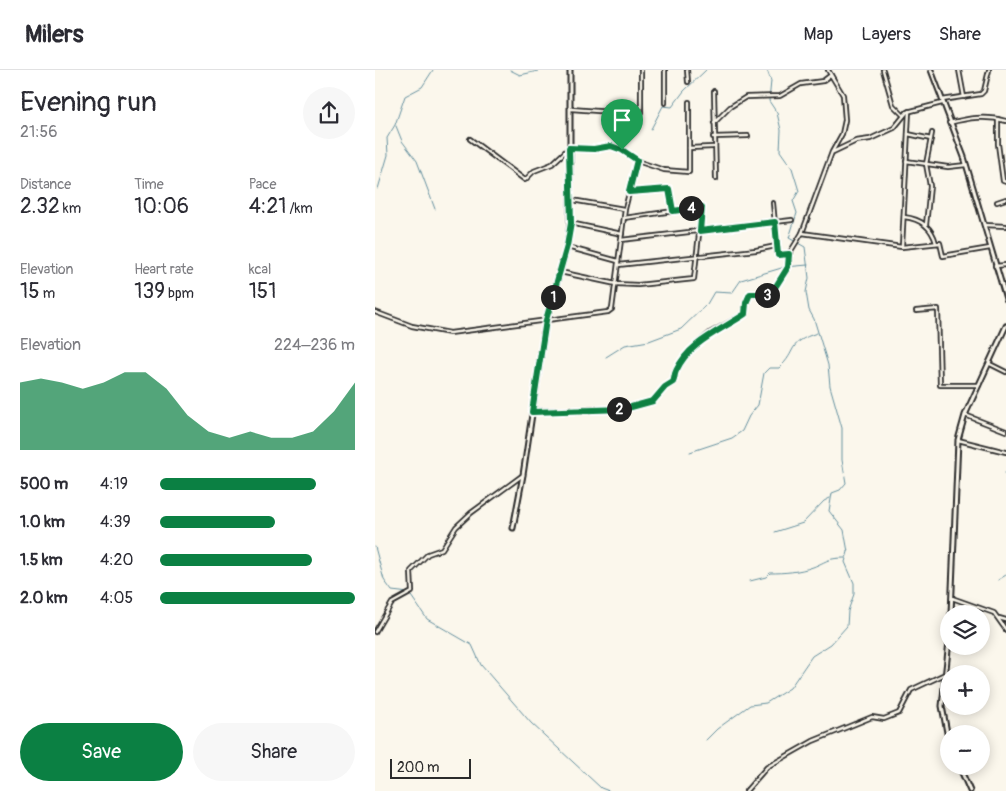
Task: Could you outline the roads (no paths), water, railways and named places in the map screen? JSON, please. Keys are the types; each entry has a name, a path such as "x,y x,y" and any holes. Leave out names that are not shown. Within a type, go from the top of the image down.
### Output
{"street":[{"path":"513,528 523,475 546,320 567,246 571,223 569,148 570,70"},
{"path":"571,109 625,113 641,112 641,70"},
{"path":"665,70 665,103"},
{"path":"687,70 688,82"},
{"path":"532,412 624,409 653,401 665,387 673,382 675,372 697,344 711,333 745,314 746,303 750,294 771,294 788,267 789,254 802,234 833,152 842,134 845,104 843,95 828,70"},
{"path":"883,70 893,105 904,115"},
{"path":"931,70 966,165 1006,300"},
{"path":"959,70 964,97"},
{"path":"833,152 856,141 870,139 894,128 909,111 981,94 984,91 989,70"},
{"path":"713,123 730,106 746,97 780,96 801,84 823,81 831,75"},
{"path":"714,91 713,147 715,179"},
{"path":"469,139 525,180 534,171 552,164 569,148 594,149 611,146 622,150 637,160 664,170 689,172 689,102"},
{"path":"902,247 909,111"},
{"path":"949,123 970,118 998,118 1006,121"},
{"path":"998,118 998,144 1003,181 1006,182"},
{"path":"926,225 930,186 927,164 932,133"},
{"path":"908,134 931,139"},
{"path":"713,137 748,136"},
{"path":"689,148 713,147"},
{"path":"375,312 412,326 445,332 608,312 612,309 625,209 637,160"},
{"path":"906,162 947,167 966,165"},
{"path":"629,192 669,189 673,211"},
{"path":"997,202 1006,199"},
{"path":"571,200 625,209"},
{"path":"773,203 778,255 789,254"},
{"path":"560,272 616,284 638,285 694,279 702,207 624,218"},
{"path":"904,217 915,218 926,225 934,234 936,243"},
{"path":"621,240 792,220"},
{"path":"571,223 622,234"},
{"path":"983,225 1006,226"},
{"path":"802,234 902,247 940,243 943,256 990,248"},
{"path":"567,246 618,263 756,250 776,246"},
{"path":"995,266 1006,265"},
{"path":"916,311 938,309 940,385 979,385"},
{"path":"952,605 952,549 958,440 965,415 1006,326"},
{"path":"990,364 1006,372"},
{"path":"965,415 1006,431"},
{"path":"958,440 1006,452"},
{"path":"375,632 392,603 411,592 411,571 419,562 428,554 442,549 456,526 499,491 523,475"},
{"path":"952,598 993,613 1006,630"},
{"path":"998,618 1006,620"},
{"path":"746,791 767,766 773,762 813,741 871,717 885,719 899,713 911,690 940,676"},
{"path":"963,775 970,791"}],"waterway":[{"path":"378,189 388,155 387,138 395,125 405,96 422,87 433,70"},
{"path":"510,70 520,75 538,71"},
{"path":"651,129 663,106 672,107 684,91 706,70"},
{"path":"706,740 717,729 750,705 766,703 790,688 812,656 831,644 847,626 848,611 854,594 854,583 845,562 848,552 844,530 829,511 832,493 840,490 846,483 842,460 842,428 830,386 828,365 814,319 809,310 806,292 809,278 805,247 789,238 797,213 793,201 799,191 792,168 780,151 781,130 777,113 769,101 771,81 767,70"},
{"path":"396,126 402,141 417,161 435,209"},
{"path":"606,357 625,345 649,341 681,329 707,304 714,292 732,293 741,280 785,267 808,265"},
{"path":"690,452 732,438 742,431 749,416 758,405 764,373 769,368 779,368 796,344 817,333"},
{"path":"775,532 803,523 824,501 830,498"},
{"path":"375,547 384,580 392,591 409,593 427,619 472,645 481,665 531,723 601,788 609,791"},
{"path":"750,581 766,577 770,573 802,570 831,559 846,558"},
{"path":"998,580 1006,575"}]}
